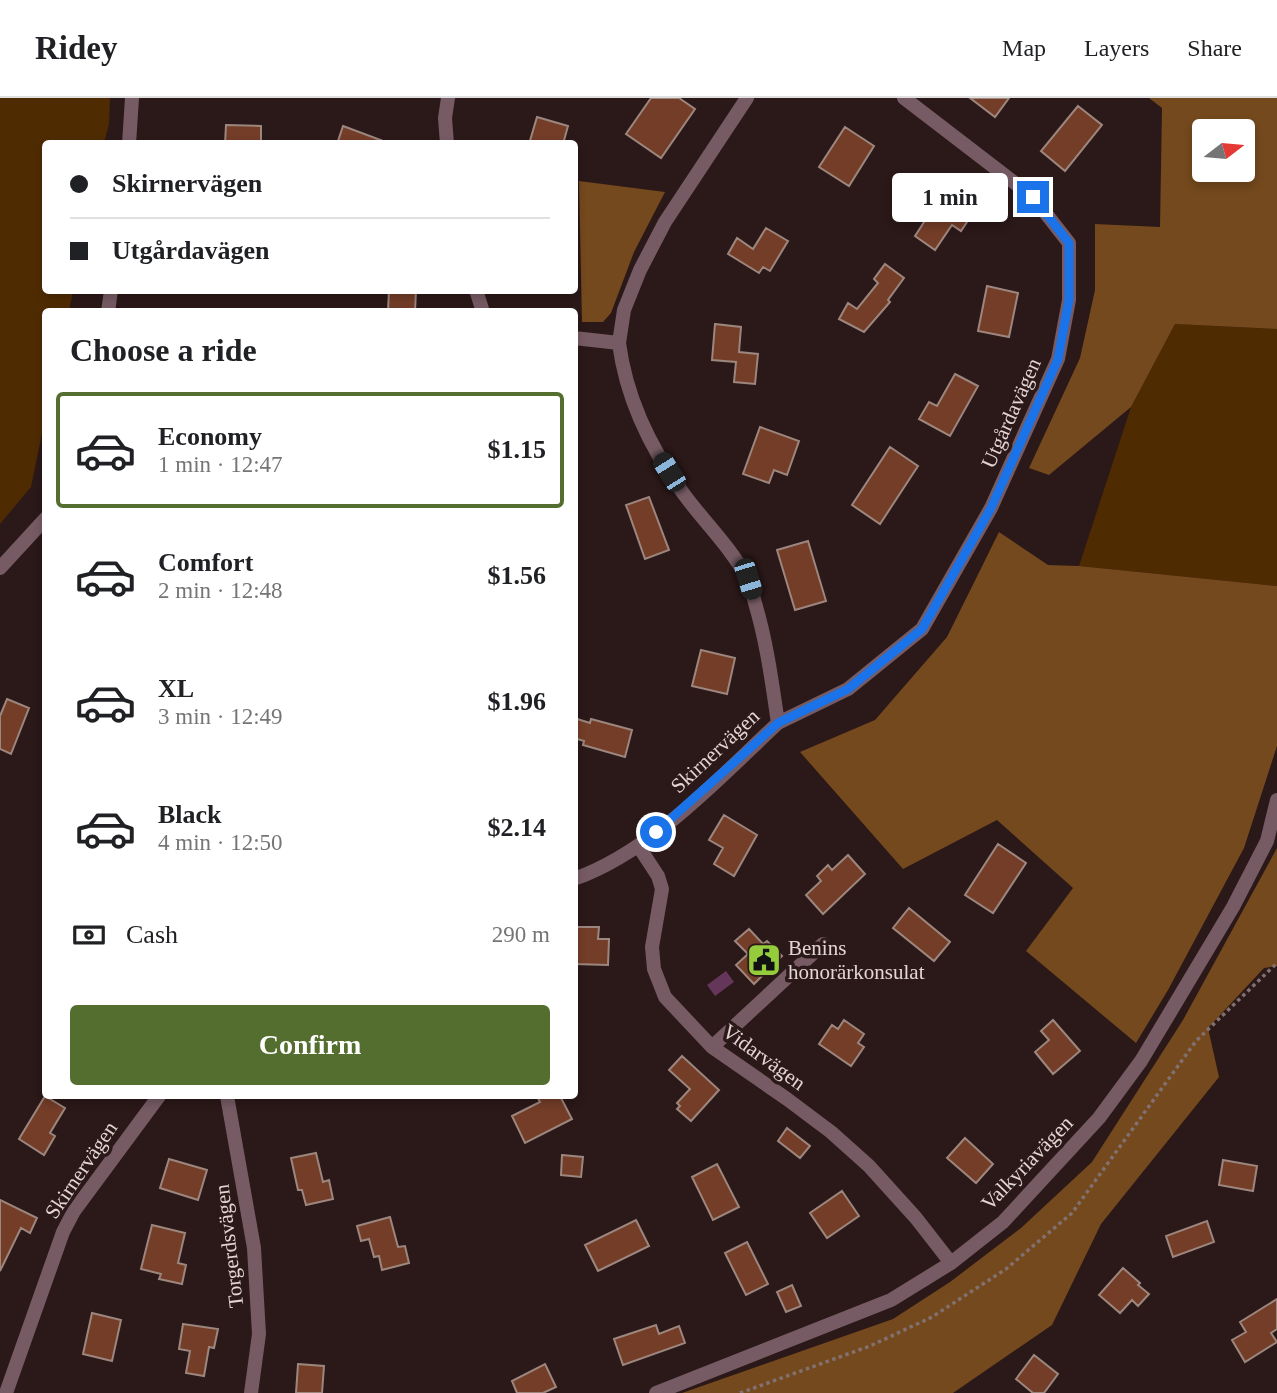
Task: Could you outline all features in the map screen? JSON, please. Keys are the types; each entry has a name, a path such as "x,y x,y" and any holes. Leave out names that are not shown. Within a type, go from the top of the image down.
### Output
{"street":[{"path":"129,140 132,98"},
{"path":"447,140 445,118 448,98"},
{"path":"578,338 619,343 624,310 640,270 665,222 747,98"},
{"name":"Utgårdavägen","path":"778,723 848,689 922,629 991,508 1058,359 1069,300 1069,243 1033,197 904,98"},
{"name":"Skirnervägen","path":"578,878 592,873 639,847 778,723 764,634 748,579 718,534 683,494 655,450 633,402 622,365 619,343"},
{"path":"0,568 42,522"},
{"name":"Valkyriavägen","path":"656,1393 891,1300 951,1263 1003,1222 1099,1118 1141,1061 1238,896 1266,841 1277,800"},
{"name":"Vidarvägen","path":"639,847 658,876 662,889 652,947 654,969 665,997 712,1047 831,1132 869,1166 916,1217 951,1263"},
{"path":"712,1047 823,944"},
{"name":"Skirnervägen","path":"6,1393 63,1232 74,1211 157,1099"},
{"name":"Torgerdsvägen","path":"228,1099 254,1248 259,1334 251,1393"}],"shaded area":[{"path":"0,98 110,98 109,124 105,140 42,140 42,294 72,294 70,308 42,308 42,434 31,487 0,524"},
{"path":"1149,98 1277,98 1277,329 1175,324 1131,407 1049,475 1029,468 1080,358 1095,290 1095,224 1160,227 1162,108"},
{"path":"579,181 665,192 634,252 611,313 603,322 582,322"},
{"path":"1175,324 1277,329 1277,586 1079,566 1131,407"},
{"path":"999,532 1048,565 1277,586 1277,746 1244,848 1168,990 1136,1043 1026,951 1073,888 997,820 903,869 800,752 875,720 947,637"},
{"path":"1277,848 1277,966 1264,968 1208,1028 1219,1077 1101,1224 1052,1325 953,1393 682,1393 893,1319 950,1282 1021,1228 1092,1162 1183,1020"},
{"path":"726,971 734,982 715,996 707,985"}],"building":[{"path":"651,98 679,98 695,109 661,158 626,134"},
{"path":"970,98 1009,98 995,117"},
{"path":"1078,106 1102,125 1065,171 1041,151"},
{"path":"537,117 568,126 564,140 530,140"},
{"path":"226,125 261,126 261,140 225,140"},
{"path":"343,126 381,140 338,140"},
{"path":"845,127 874,146 849,186 819,167"},
{"path":"945,190 975,210 961,231 952,225 935,250 915,236"},
{"path":"766,228 788,241 770,271 763,267 759,273 728,254 737,238 753,249"},
{"path":"885,264 904,278 888,300 890,302 864,332 839,319 848,303 857,309 878,283 874,279"},
{"path":"987,286 1018,293 1009,337 978,331"},
{"path":"389,294 416,294 415,308 388,308"},
{"path":"715,324 741,327 739,352 758,354 755,384 734,382 736,362 712,360"},
{"path":"955,374 978,386 950,436 919,419 929,402 937,406"},
{"path":"760,427 799,441 787,475 774,470 769,483 743,474"},
{"path":"890,447 918,466 880,524 852,505"},
{"path":"649,497 669,550 645,559 626,505"},
{"path":"808,541 826,601 795,610 777,550"},
{"path":"701,650 735,658 727,694 692,686"},
{"path":"7,699 29,708 11,754 0,749 0,716"},
{"path":"578,719 590,723 591,719 632,730 625,757 583,745 584,741 578,739"},
{"path":"724,815 757,835 734,876 714,864 723,848 709,840"},
{"path":"998,844 1026,863 993,913 965,895"},
{"path":"848,855 865,874 823,914 806,895 821,881 817,876 828,865 832,870"},
{"path":"909,908 950,942 934,961 893,928"},
{"path":"578,927 599,927 598,939 609,939 608,965 578,964"},
{"path":"749,929 763,944 767,941 782,956 754,984 736,965 748,954 735,941"},
{"path":"844,1020 864,1034 858,1043 864,1047 851,1066 819,1044 832,1025 838,1029"},
{"path":"1053,1020 1080,1051 1053,1074 1035,1052 1049,1040 1041,1031"},
{"path":"682,1056 719,1090 691,1121 677,1109 680,1106 677,1103 690,1089 669,1070"},
{"path":"43,1099 50,1099 65,1108 50,1133 55,1136 44,1155 19,1139"},
{"path":"538,1099 562,1099 572,1119 525,1143 512,1116 540,1102"},
{"path":"787,1128 810,1146 800,1158 778,1141"},
{"path":"965,1138 993,1164 976,1183 947,1158"},
{"path":"316,1153 323,1182 329,1180 333,1199 306,1205 302,1190 298,1190 291,1158"},
{"path":"562,1155 583,1157 581,1177 561,1175"},
{"path":"169,1159 207,1170 198,1200 160,1188"},
{"path":"1223,1160 1257,1166 1253,1191 1219,1185"},
{"path":"717,1164 739,1207 713,1220 692,1177"},
{"path":"842,1191 859,1216 827,1238 810,1213"},
{"path":"0,1200 37,1218 30,1233 21,1228 0,1271"},
{"path":"390,1217 398,1247 405,1246 409,1263 382,1270 379,1256 374,1257 369,1239 361,1241 357,1226"},
{"path":"636,1220 649,1246 598,1271 585,1245"},
{"path":"1207,1221 1214,1242 1173,1257 1166,1236"},
{"path":"152,1225 185,1233 178,1263 186,1265 182,1284 159,1279 161,1274 141,1269"},
{"path":"747,1242 768,1284 746,1295 725,1253"},
{"path":"1123,1268 1149,1294 1138,1306 1132,1300 1120,1313 1099,1295"},
{"path":"792,1285 801,1306 786,1312 777,1292"},
{"path":"1277,1299 1277,1329 1271,1333 1277,1342 1245,1362 1232,1340 1246,1332 1240,1322"},
{"path":"92,1313 121,1320 112,1361 83,1354"},
{"path":"183,1324 218,1329 214,1348 209,1347 204,1376 186,1373 190,1351 179,1349"},
{"path":"656,1325 659,1334 679,1326 685,1343 623,1365 614,1339"},
{"path":"1034,1355 1058,1374 1044,1393 1033,1393 1016,1379"},
{"path":"298,1364 324,1366 322,1393 296,1393"},
{"path":"545,1364 556,1387 543,1393 517,1393 512,1381"}],"place":[{"name":"Benins honorärkonsulat","path":"764,960"}],"route":[{"path":"656,832 778,723 848,689 922,629 991,508 1058,359 1069,300 1069,243 1033,197"}]}
